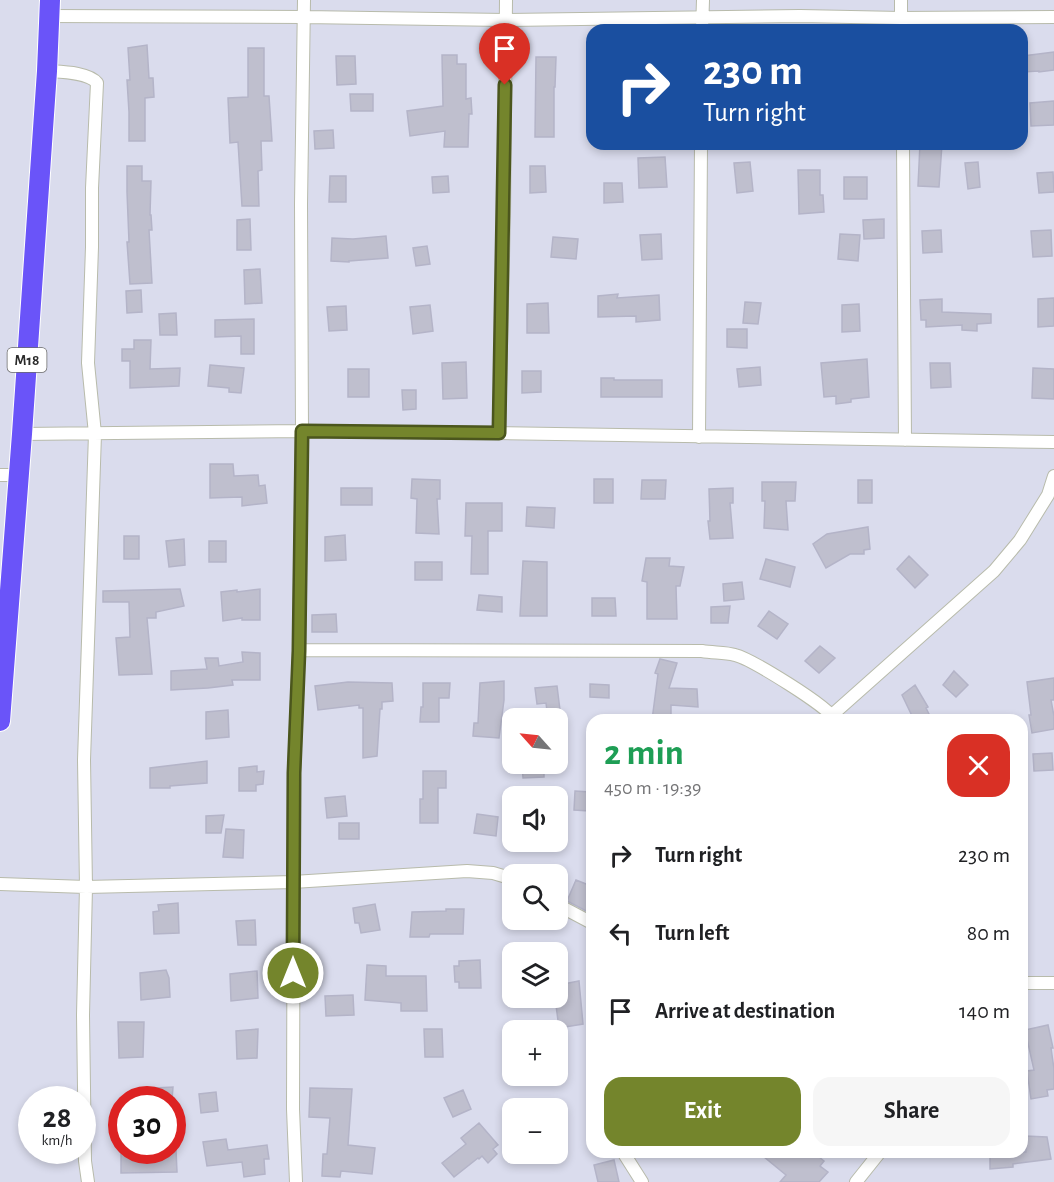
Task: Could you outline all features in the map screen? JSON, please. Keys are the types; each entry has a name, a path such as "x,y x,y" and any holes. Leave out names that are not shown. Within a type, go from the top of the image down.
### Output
{"main road":[{"name":"M18","path":"0,721 9,475 22,434 47,71 49,8"}],"street":[{"path":"296,1182 293,1109 293,882 302,431 301,204 304,0"},
{"path":"499,433 506,0"},
{"path":"703,0 703,24"},
{"path":"901,0 901,24"},
{"path":"49,8 304,17 703,24 800,16 901,24 1054,17"},
{"path":"47,71 87,76 97,83 88,363 95,434 84,760 86,887 83,1015 87,1182"},
{"path":"699,436 701,150"},
{"path":"903,150 905,440"},
{"path":"22,434 302,431 1054,442"},
{"path":"837,714 994,571 1020,540 1048,495 1054,476"},
{"path":"299,651 702,651 736,655 773,674 811,698 830,714"},
{"path":"0,884 86,887 293,882 467,871 502,876"},
{"path":"568,910 586,920"},
{"path":"1028,983 1054,983"},
{"path":"627,1158 642,1182"},
{"path":"856,1182 875,1158"}],"building":[{"path":"147,45 149,78 153,78 154,97 145,98 145,141 129,141 128,48"},
{"path":"248,48 264,48 264,96 269,96 272,141 261,141 262,170 258,171 259,206 242,206 238,142 230,143 228,98 248,97"},
{"path":"1054,52 1054,70 1028,72 1028,55"},
{"path":"442,55 457,55 457,64 466,64 466,99 471,98 472,114 469,114 468,147 444,147 445,131 410,136 407,111 443,106"},
{"path":"336,56 355,56 356,84 337,85"},
{"path":"536,57 556,57 554,137 535,137"},
{"path":"350,94 373,94 373,111 351,111"},
{"path":"1054,101 1054,125 1031,126 1030,103"},
{"path":"333,130 334,148 315,149 314,131"},
{"path":"920,150 942,150 939,187 918,186"},
{"path":"665,157 667,187 639,188 638,158"},
{"path":"750,162 753,191 737,193 734,163"},
{"path":"978,162 980,187 968,189 965,163"},
{"path":"127,166 142,166 142,181 151,181 152,230 149,230 152,283 130,284 127,242 129,242"},
{"path":"530,166 545,166 546,192 530,193"},
{"path":"798,170 820,170 820,195 823,195 824,212 799,214"},
{"path":"1053,172 1054,192 1039,193 1037,173"},
{"path":"330,176 346,176 346,202 329,202"},
{"path":"448,176 449,192 433,193 432,177"},
{"path":"844,177 867,177 867,199 844,199"},
{"path":"604,183 622,183 623,202 604,203"},
{"path":"250,219 251,250 237,250 237,220"},
{"path":"884,219 884,238 864,239 863,220"},
{"path":"941,230 942,252 923,253 922,231"},
{"path":"1051,230 1052,256 1033,257 1031,231"},
{"path":"661,234 662,259 642,260 640,235"},
{"path":"840,234 860,235 858,261 838,259"},
{"path":"386,236 388,258 349,262 331,261 332,238"},
{"path":"553,237 578,239 576,259 551,257"},
{"path":"427,246 430,264 416,266 413,248"},
{"path":"260,269 262,303 245,304 244,270"},
{"path":"141,290 142,312 127,313 126,291"},
{"path":"618,294 617,298 659,295 660,320 636,322 636,316 598,317 598,296"},
{"path":"1054,298 1054,326 1038,327 1038,299"},
{"path":"942,299 942,312 991,314 991,323 977,324 977,331 962,330 962,325 926,327 926,320 921,320 920,300"},
{"path":"745,302 761,303 758,324 743,323"},
{"path":"548,303 549,333 527,333 527,304"},
{"path":"859,304 860,331 842,332 842,305"},
{"path":"430,305 433,331 413,334 410,307"},
{"path":"346,306 347,330 329,331 327,307"},
{"path":"176,313 177,335 160,335 159,314"},
{"path":"254,319 254,354 241,354 241,336 215,337 215,320"},
{"path":"727,329 747,329 747,348 727,347"},
{"path":"134,340 151,340 150,369 180,368 179,386 130,388 130,361 122,361 122,349 134,349"},
{"path":"867,359 869,397 836,404 836,396 824,397 821,363"},
{"path":"466,362 467,398 443,399 442,363"},
{"path":"930,363 950,363 951,387 931,388"},
{"path":"210,365 244,368 241,393 229,392 229,388 208,386"},
{"path":"760,367 761,385 739,387 737,369"},
{"path":"1033,368 1054,369 1054,399 1032,398"},
{"path":"348,369 369,369 369,397 348,397"},
{"path":"522,371 541,371 541,392 522,393"},
{"path":"601,378 662,380 662,397 601,397"},
{"path":"402,390 416,390 416,409 403,410"},
{"path":"210,464 233,464 234,476 258,475 259,486 265,485 267,503 242,506 242,497 210,498"},
{"path":"412,479 440,480 440,499 437,499 439,534 416,533 417,499 411,498"},
{"path":"594,479 613,479 613,503 594,503"},
{"path":"642,480 666,480 665,499 641,499"},
{"path":"858,480 872,480 872,503 858,503"},
{"path":"762,482 796,482 795,501 786,501 788,530 764,528 765,501 762,501"},
{"path":"341,488 372,488 372,505 341,505"},
{"path":"733,488 733,503 730,503 733,538 710,539 709,489"},
{"path":"466,503 502,503 502,531 488,531 488,574 471,574 472,536 465,536"},
{"path":"527,507 555,508 554,528 526,526"},
{"path":"868,527 870,549 864,550 864,554 850,554 826,568 813,544 827,534"},
{"path":"345,535 346,560 325,561 325,537"},
{"path":"124,536 139,536 139,559 124,559"},
{"path":"184,539 185,565 169,567 166,541"},
{"path":"209,541 226,541 226,562 209,562"},
{"path":"909,556 928,575 915,588 897,569"},
{"path":"646,558 670,558 669,566 684,567 680,586 676,586 677,619 647,619 647,582 642,581"},
{"path":"766,559 795,567 790,587 760,579"},
{"path":"523,561 547,562 547,616 520,616"},
{"path":"415,562 442,562 442,580 415,580"},
{"path":"742,582 744,599 724,601 723,584"},
{"path":"180,589 184,606 156,612 156,618 147,618 152,674 119,675 116,638 130,637 129,602 103,602 103,591"},
{"path":"260,589 260,620 242,620 242,618 223,621 221,592"},
{"path":"479,595 502,597 502,612 477,610"},
{"path":"592,598 615,598 616,616 592,616"},
{"path":"730,606 728,623 711,623 711,607"},
{"path":"769,611 788,624 777,639 758,626"},
{"path":"336,614 337,632 312,632 312,615"},
{"path":"820,646 835,658 819,673 805,661"},
{"path":"242,652 260,653 260,680 232,680 233,685 171,690 171,671 207,669 205,658 218,658 219,666 243,662"},
{"path":"660,659 677,663 669,688 697,689 698,707 671,705 671,714 653,714 658,674 655,673"},
{"path":"954,671 968,685 956,697 943,685"},
{"path":"1054,678 1054,700 1051,700 1054,729 1032,733 1027,682"},
{"path":"504,681 499,738 473,736 474,723 478,723 480,683"},
{"path":"348,682 392,683 393,701 382,702 382,709 380,709 377,756 363,758 363,708 359,708 359,705 318,710 315,686"},
{"path":"423,683 450,683 449,698 439,698 439,722 420,722 421,707 423,707"},
{"path":"590,684 609,685 609,698 590,697"},
{"path":"915,685 928,707 926,708 929,714 911,714 902,695"},
{"path":"557,686 560,708 547,708 546,703 537,704 535,688"},
{"path":"228,710 229,737 206,739 206,712"},
{"path":"1052,753 1053,770 1034,771 1033,754"},
{"path":"207,761 207,783 150,788 150,768"},
{"path":"257,766 257,772 264,771 263,784 256,785 256,791 239,791 239,768"},
{"path":"423,771 446,771 446,788 438,788 438,823 420,823"},
{"path":"523,774 544,774 544,777 523,778"},
{"path":"575,791 586,792 586,811 574,810"},
{"path":"345,796 347,816 327,818 325,798"},
{"path":"477,814 498,817 496,836 474,833"},
{"path":"224,815 221,833 206,833 206,816"},
{"path":"339,823 359,823 359,839 339,839"},
{"path":"226,829 244,830 243,858 223,857"},
{"path":"576,880 586,884 586,911 568,902"},
{"path":"178,903 179,933 154,934 153,912 159,911 158,905"},
{"path":"375,904 380,930 361,933 359,923 355,923 353,908"},
{"path":"446,909 464,909 463,934 430,934 429,937 410,937 412,912 446,911"},
{"path":"255,920 256,945 238,945 236,921"},
{"path":"480,960 481,988 459,988 459,982 455,982 454,966 459,966 459,961"},
{"path":"367,965 386,966 386,976 426,976 427,1011 401,1011 401,1003 365,1000"},
{"path":"166,970 170,997 141,1000 140,973"},
{"path":"257,971 258,998 231,1001 230,974"},
{"path":"579,981 583,1024 568,1026 568,1020 558,1020 556,1008 568,1008 568,983"},
{"path":"353,995 354,1015 326,1016 325,996"},
{"path":"118,1022 144,1022 143,1057 119,1058"},
{"path":"1048,1025 1053,1048 1051,1048 1054,1069 1054,1089 1047,1090 1048,1096 1031,1099 1028,1071 1034,1070 1028,1043 1028,1029"},
{"path":"258,1029 257,1058 237,1059 236,1031"},
{"path":"424,1029 442,1029 443,1057 425,1057"},
{"path":"310,1088 352,1089 348,1145 375,1148 372,1174 341,1171 340,1177 322,1176 323,1154 327,1154 330,1118 309,1117"},
{"path":"463,1090 471,1109 453,1117 444,1098"},
{"path":"216,1092 218,1111 201,1113 199,1094"},
{"path":"479,1123 498,1145 493,1149 497,1154 488,1163 482,1156 478,1158 454,1177 442,1163 466,1144 461,1138"},
{"path":"1028,1136 1047,1137 1051,1159 990,1169 990,1158 1028,1158"},
{"path":"226,1139 228,1150 267,1145 269,1159 264,1159 265,1174 244,1177 242,1162 207,1166 203,1142"},
{"path":"765,1158 820,1158 824,1161 820,1166 828,1172 819,1182 780,1182 786,1175"},
{"path":"614,1160 619,1182 598,1182 594,1165"},
{"path":"121,1164 177,1164 177,1172 121,1173"}],"route":[{"path":"293,973 294,773 299,651 302,431 499,433 505,85"}]}
